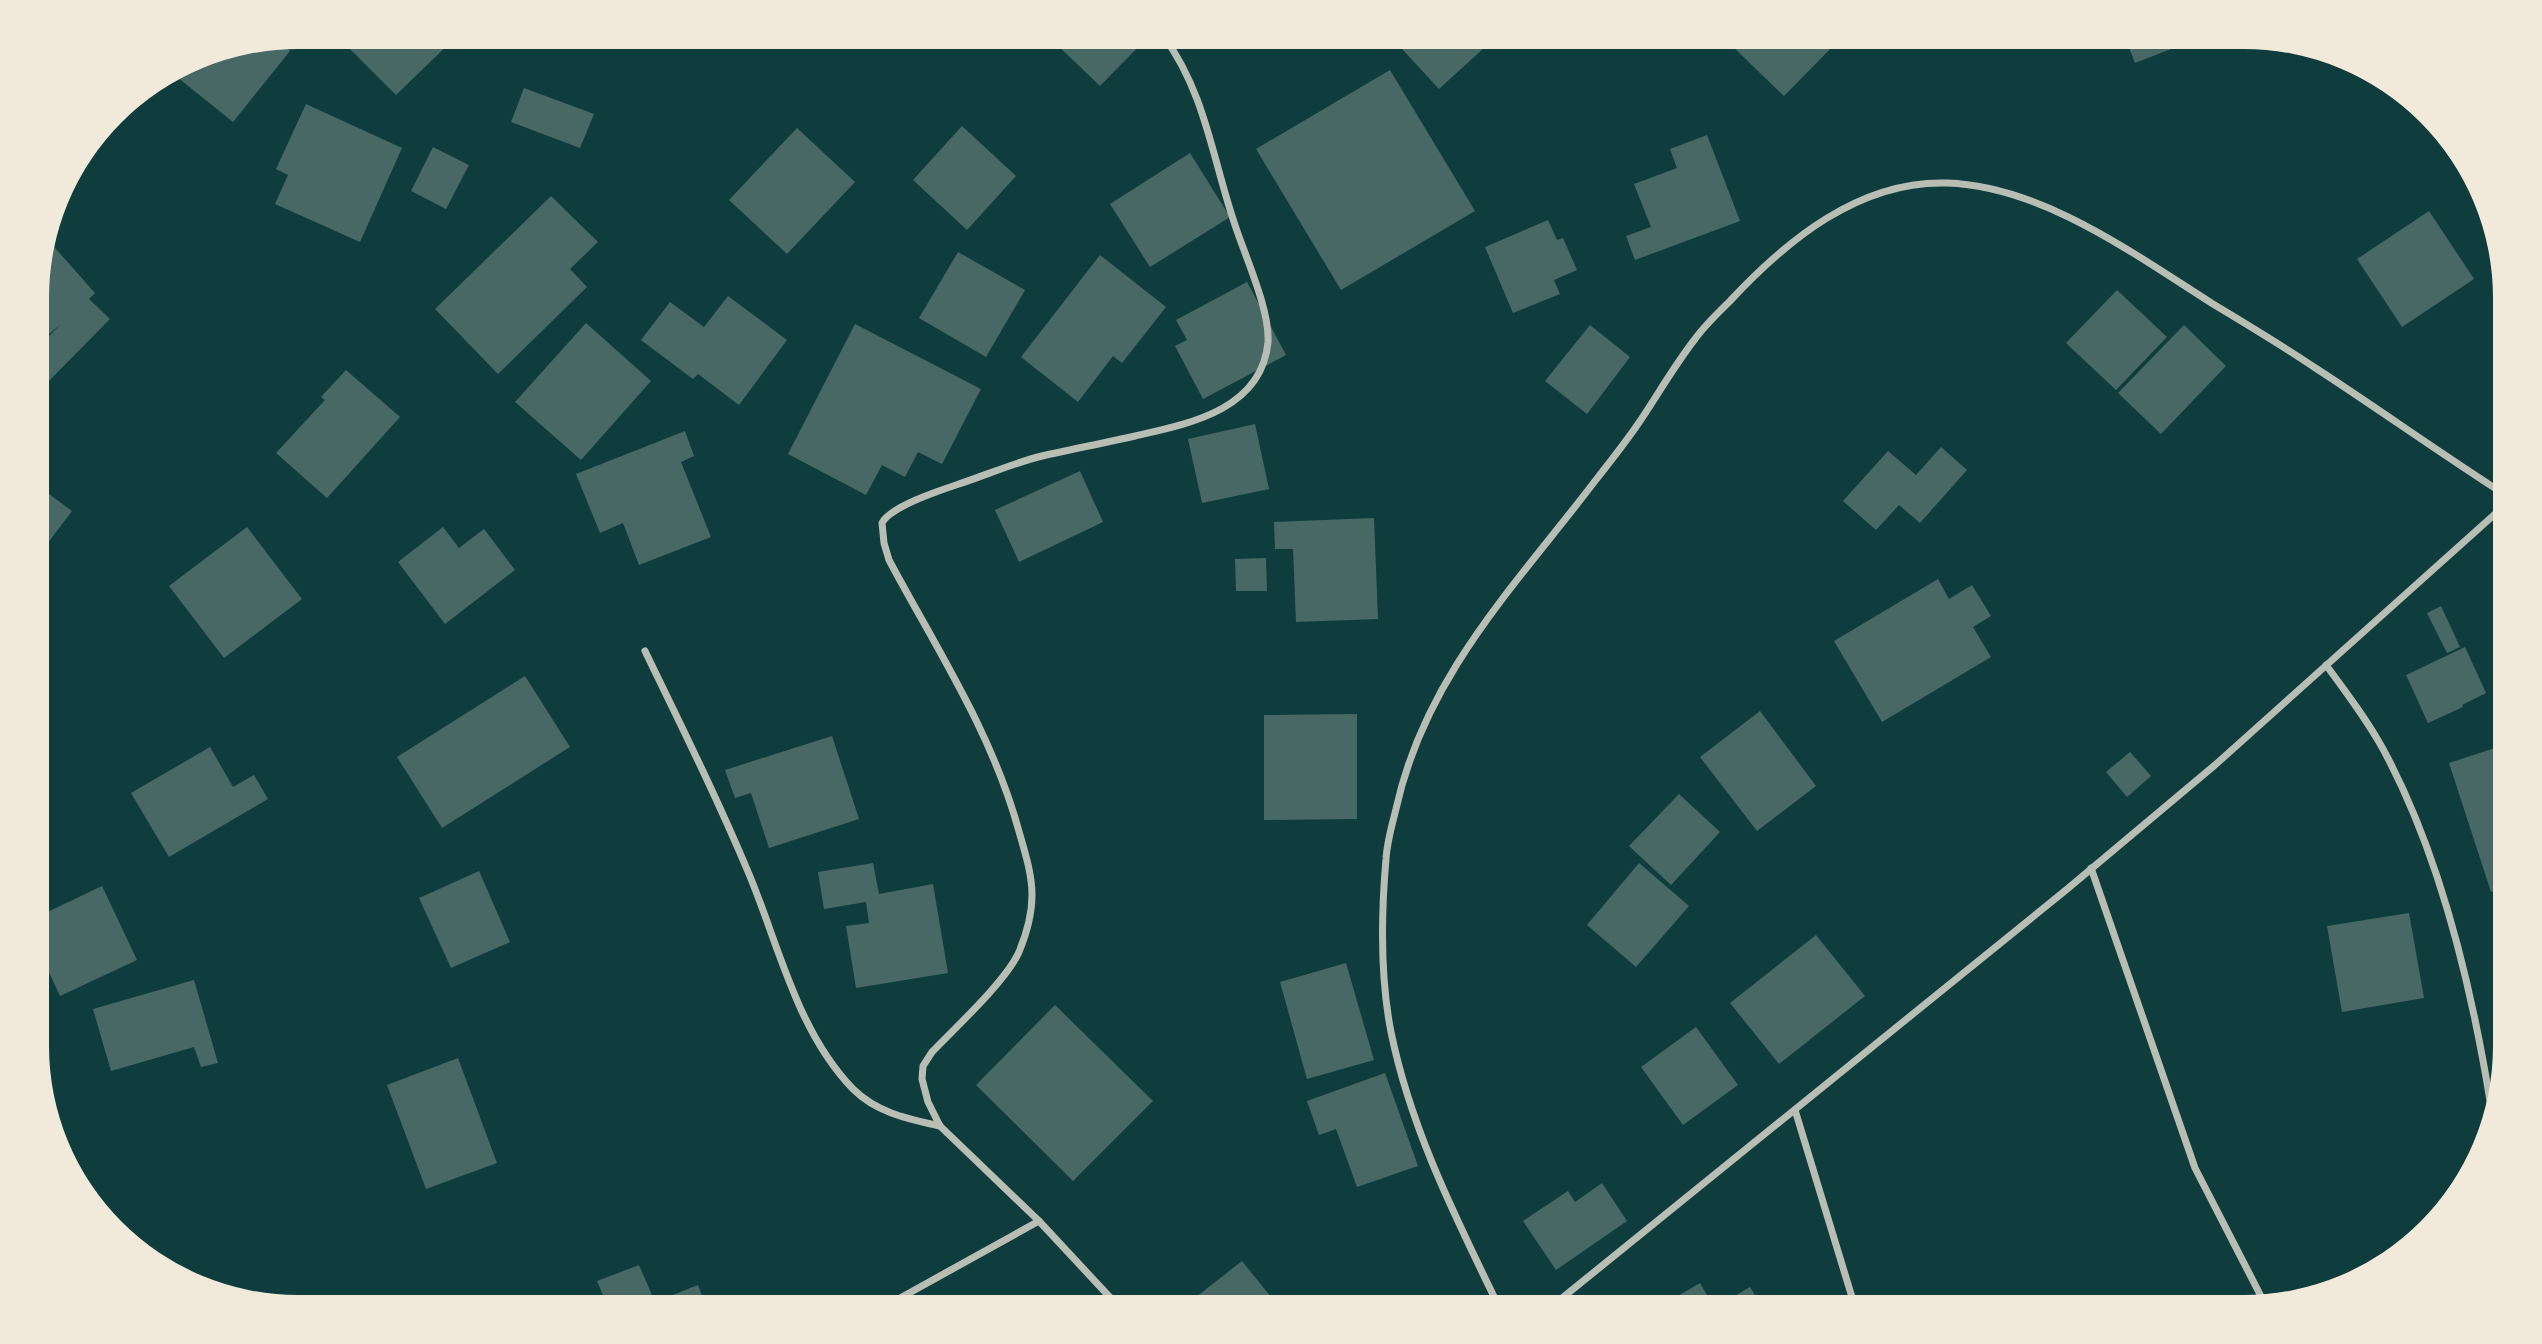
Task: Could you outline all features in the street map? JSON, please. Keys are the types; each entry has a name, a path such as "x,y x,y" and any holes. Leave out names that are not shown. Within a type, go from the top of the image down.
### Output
{"street":[{"path":"1108,1295 1039,1222 940,1126 923,1089 923,1066 932,1052 1002,978 1018,954 1027,926 1032,895 1026,854 999,765 982,727 889,560 882,523 890,513 944,489 1039,457 1196,422 1224,408 1254,380 1268,343 1267,321 1228,206 1200,102 1173,49"},
{"path":"1493,1295 1430,1160 1404,1084 1391,1028 1384,979 1383,913 1386,852 1402,782 1434,701 1462,653 1635,428 1697,336 1760,269 1815,226 1848,205 1878,192 1939,182 1976,184 2068,217 2134,254 2317,369 2422,442 2493,487"},
{"path":"1566,1295 2215,765 2493,516"},
{"path":"645,651 717,799 751,878 797,1001 817,1039 854,1090 874,1106 900,1117 940,1126"},
{"path":"2326,665 2383,748 2418,826 2441,893 2478,1025 2489,1091"},
{"path":"2091,868 2195,1168 2260,1294"},
{"path":"1795,1110 1851,1295"},
{"path":"906,1295 1039,1222"}],"building":[{"path":"350,49 444,49 396,95"},
{"path":"1061,49 1136,49 1100,86"},
{"path":"1402,49 1483,49 1439,89"},
{"path":"1735,49 1830,49 1784,96"},
{"path":"2130,49 2171,49 2135,63"},
{"path":"266,51 290,51 233,122 180,79 234,57"},
{"path":"1390,70 1475,211 1341,290 1256,149"},
{"path":"524,88 594,114 580,148 511,122"},
{"path":"306,104 402,148 360,242 275,204 288,175 276,169"},
{"path":"962,126 1016,176 967,230 913,180"},
{"path":"797,128 855,182 787,254 729,200"},
{"path":"1707,135 1740,221 1635,260 1626,236 1651,227 1634,184 1677,168 1670,149"},
{"path":"433,147 469,165 446,209 411,191"},
{"path":"1190,153 1230,217 1150,267 1110,204"},
{"path":"551,196 598,242 570,269 587,287 498,374 435,309"},
{"path":"2429,211 2474,279 2402,327 2357,259"},
{"path":"1548,220 1557,240 1563,238 1577,270 1554,280 1560,294 1513,313 1485,247"},
{"path":"55,247 95,293 89,299 110,319 50,380 50,335 61,324 50,333 50,282"},
{"path":"958,252 1025,290 986,357 919,318"},
{"path":"1100,255 1166,307 1122,363 1113,356 1078,402 1021,357"},
{"path":"1247,282 1286,355 1203,399 1175,346 1187,340 1176,320"},
{"path":"2117,290 2167,337 2116,390 2066,343"},
{"path":"728,296 787,340 739,405 698,374 693,379 641,340 670,302 704,327"},
{"path":"586,323 651,381 581,460 515,402"},
{"path":"855,324 981,389 942,464 918,452 905,477 882,465 866,495 788,454"},
{"path":"1590,325 1630,357 1587,414 1545,381"},
{"path":"2184,325 2226,366 2161,434 2118,393"},
{"path":"346,370 400,417 327,498 276,453 325,400 321,397"},
{"path":"1255,424 1269,489 1202,503 1188,439"},
{"path":"685,431 694,456 681,462 711,537 639,565 623,523 600,533 576,474"},
{"path":"1941,447 1967,470 1920,523 1899,505 1876,530 1843,501 1888,451 1916,475"},
{"path":"1080,471 1103,522 1019,562 995,510"},
{"path":"50,495 72,511 50,541"},
{"path":"1374,518 1378,619 1296,622 1293,549 1275,549 1274,522"},
{"path":"247,527 302,599 224,658 169,586"},
{"path":"443,527 459,548 484,529 515,570 445,624 398,562"},
{"path":"1266,558 1267,591 1236,591 1235,559"},
{"path":"1938,579 1949,599 1972,585 1991,616 1973,627 1991,657 1882,722 1834,641"},
{"path":"2441,606 2460,647 2447,653 2427,613"},
{"path":"2465,647 2486,693 2428,723 2406,675"},
{"path":"525,676 570,747 442,828 397,757"},
{"path":"1760,711 1816,786 1757,831 1700,757"},
{"path":"1357,714 1357,819 1264,820 1264,715"},
{"path":"832,736 859,819 769,848 751,793 735,798 725,770"},
{"path":"210,747 233,787 254,775 268,799 169,857 131,793"},
{"path":"2493,749 2491,892 2449,763"},
{"path":"2130,752 2151,776 2127,797 2106,772"},
{"path":"1679,794 1720,832 1671,885 1629,846"},
{"path":"873,863 879,894 933,884 948,973 856,988 846,926 869,923 866,902 824,909 818,872"},
{"path":"1639,863 1689,906 1636,967 1587,925"},
{"path":"479,871 510,942 451,968 419,898"},
{"path":"102,886 137,960 60,996 49,973 49,911"},
{"path":"2409,913 2424,998 2342,1012 2327,926"},
{"path":"1816,935 1865,996 1779,1064 1730,1003"},
{"path":"1346,963 1374,1060 1307,1079 1280,982"},
{"path":"194,980 218,1063 201,1067 194,1047 111,1071 93,1009"},
{"path":"1055,1005 1153,1101 1073,1181 976,1085"},
{"path":"1696,1027 1738,1085 1683,1125 1641,1067"},
{"path":"458,1058 497,1163 426,1189 387,1085"},
{"path":"1385,1073 1418,1166 1357,1187 1336,1129 1319,1135 1307,1101"},
{"path":"1602,1183 1627,1221 1556,1270 1523,1221 1568,1191 1575,1202"},
{"path":"1242,1261 1269,1295 1199,1295"},
{"path":"639,1265 652,1295 603,1295 597,1281"},
{"path":"1700,1283 1707,1295 1680,1295"},
{"path":"698,1285 702,1295 673,1295"},
{"path":"1750,1287 1755,1295 1736,1295"}]}
